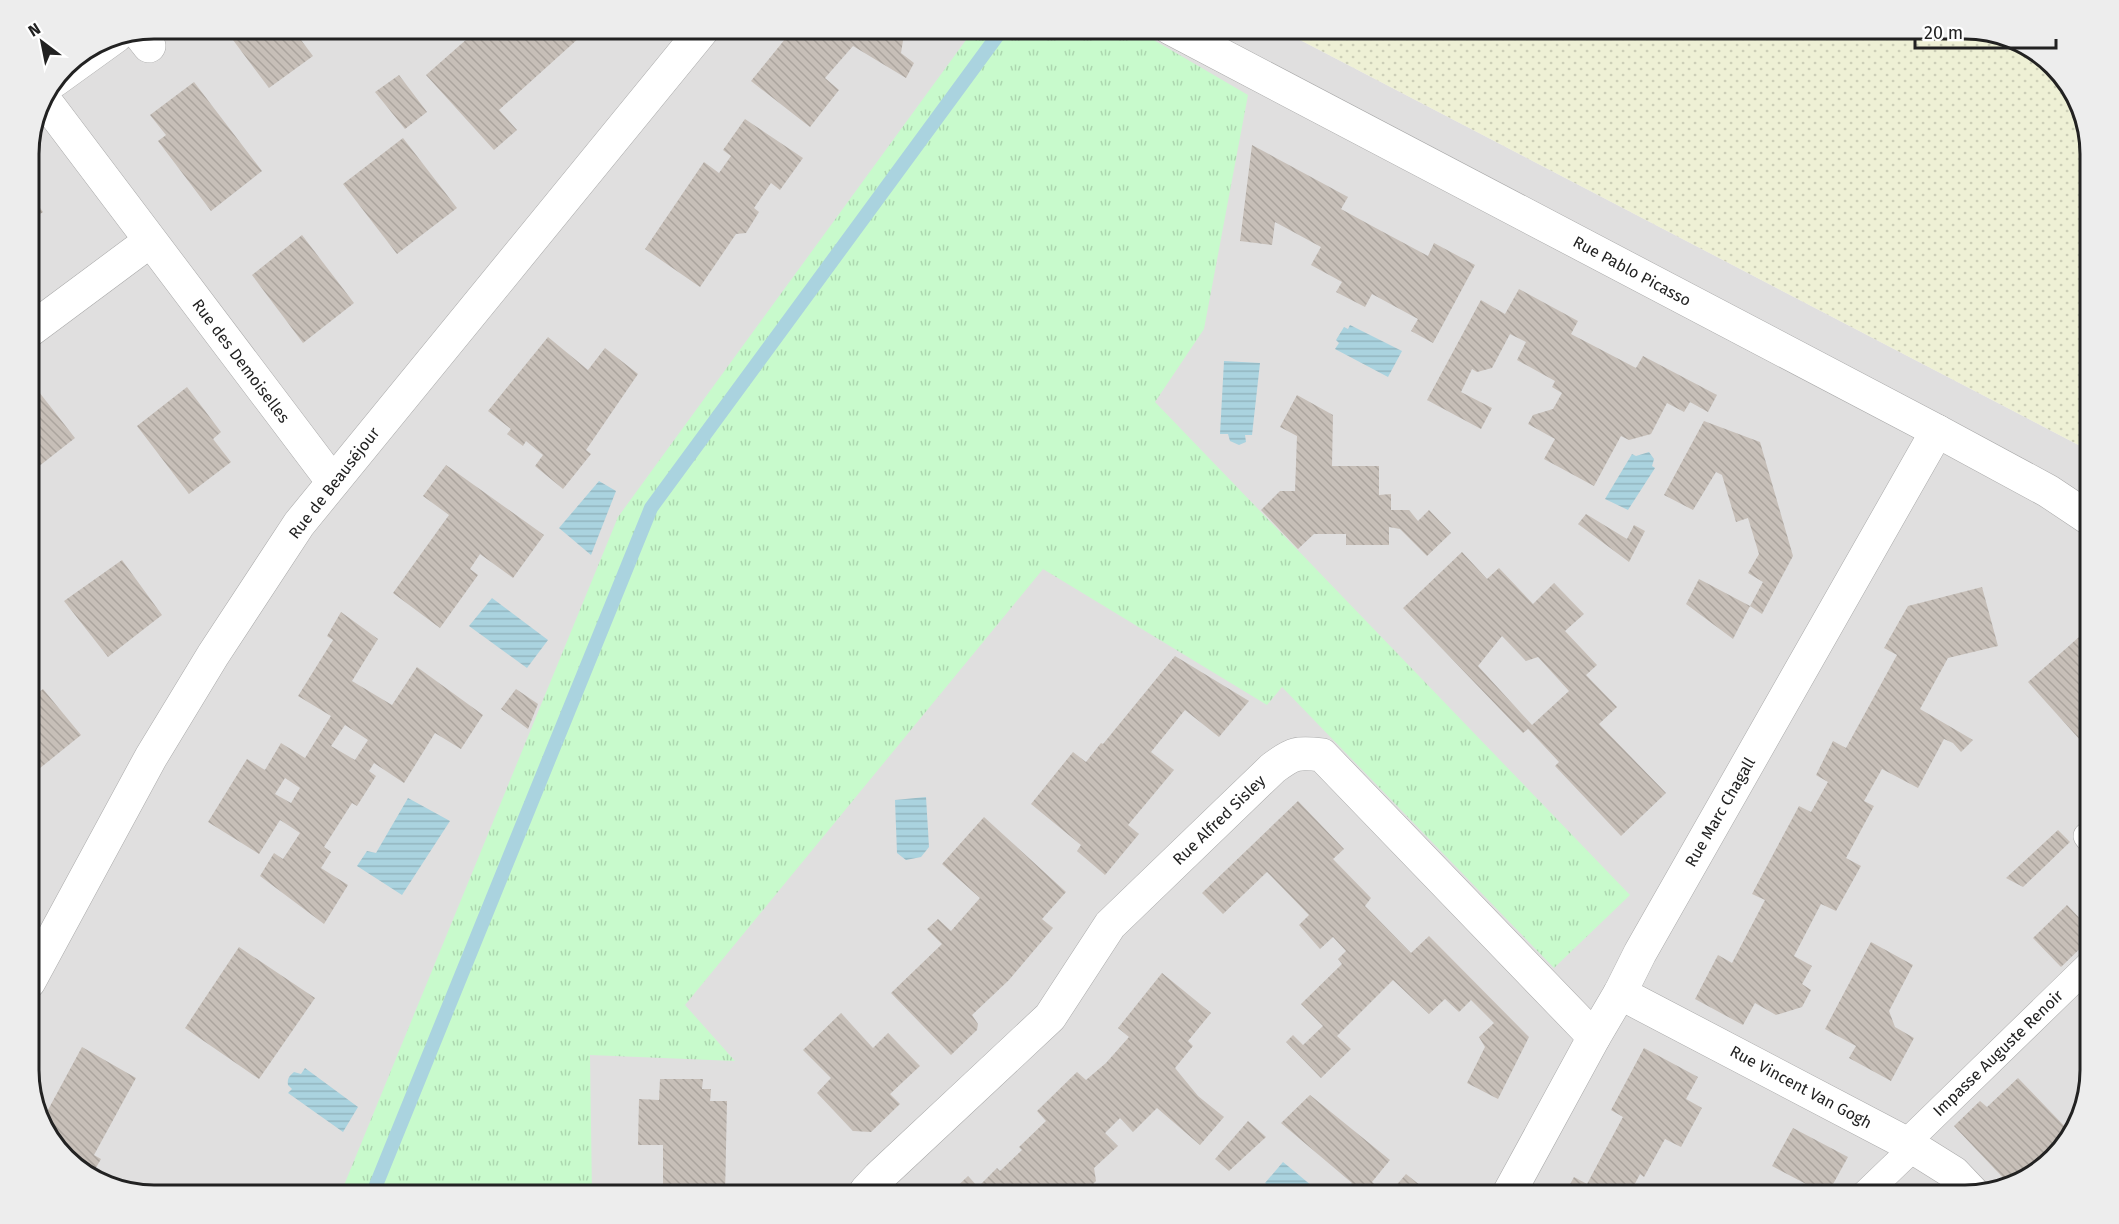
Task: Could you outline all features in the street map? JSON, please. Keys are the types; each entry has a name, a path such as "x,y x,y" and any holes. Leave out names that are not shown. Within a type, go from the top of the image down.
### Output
{"street":[{"name":"Rue de Beauséjour","path":"39,964 151,757 213,655 299,524 695,39"},
{"name":"Rue Pablo Picasso","path":"1191,39 1937,431 2048,491 2080,512"},
{"name":"Rue des Demoiselles","path":"49,107 333,482"},
{"path":"39,324 150,241"},
{"name":"Rue Marc Chagall","path":"1514,1185 1620,993 1645,943 1937,431"},
{"name":"Rue Alfred Sisley","path":"872,1185 1050,1017 1110,925 1273,768 1286,758 1301,752 1322,755 1594,1037"},
{"name":"Rue Vincent Van Gogh","path":"1620,993 1910,1145 1954,1173 1965,1185"}],"lane":[{"name":"Impasse Auguste Renoir","path":"1874,1185 1910,1145 2080,974"}],"shaded area":[{"path":"154,39 1298,39 2080,446 2080,1070 2076,1100 2065,1128 2046,1151 2023,1170 1995,1181 1965,1185 154,1185 124,1181 96,1170 73,1151 54,1128 43,1100 39,1078 39,146 43,124 57,93 135,41"}],"green space":[{"path":"967,39 1152,39 1248,95 1204,329 1155,402 1630,895 1554,968 1282,687 1267,705 1043,569 685,1005 735,1061 590,1055 592,1185 344,1185 618,517"},
{"path":"1298,39 1965,39 1995,43 2023,54 2046,73 2065,96 2079,139 2080,446"}],"water":[{"path":"1350,325 1402,351 1388,377 1335,349 1339,343 1336,340 1344,327 1348,329"},
{"path":"1224,361 1260,363 1252,435 1245,435 1246,442 1239,445 1230,441 1228,434 1220,434"},
{"path":"1649,452 1654,459 1652,466 1655,468 1628,510 1605,499 1632,454 1636,456"},
{"path":"599,481 616,491 591,555 559,528"},
{"path":"492,598 548,640 527,668 469,626"},
{"path":"926,797 929,847 921,857 906,860 897,853 895,800"},
{"path":"408,798 450,821 402,895 357,866 367,851 376,853"},
{"path":"305,1068 358,1107 343,1132 288,1093 292,1089 288,1085 290,1076 294,1072 301,1074"},
{"path":"1283,1162 1311,1185 1268,1185 1265,1183"}],"building":[{"path":"232,39 300,39 313,56 269,88"},
{"path":"467,39 578,39 499,110 517,130 494,150 426,75"},
{"path":"785,39 903,39 901,53 914,63 906,78 853,46 825,78 839,90 810,127 751,81"},
{"path":"399,75 427,112 405,129 375,92"},
{"path":"194,82 262,171 211,211 158,141 166,135 150,115"},
{"path":"745,119 803,158 780,190 771,183 754,208 759,212 746,233 736,234 700,287 645,249 704,162 719,173 731,156 723,150"},
{"path":"403,138 457,208 397,254 343,184"},
{"path":"1252,145 1348,197 1341,209 1372,226 1428,256 1434,243 1475,265 1433,343 1411,331 1418,319 1372,294 1365,307 1336,292 1342,282 1311,265 1321,247 1275,222 1272,245 1240,241"},
{"path":"302,235 354,303 303,343 252,275"},
{"path":"1519,289 1578,321 1571,334 1636,368 1643,356 1717,395 1708,412 1690,402 1684,412 1667,403 1651,434 1629,440 1621,436 1594,486 1544,459 1555,439 1528,424 1533,415 1553,409 1562,393 1552,387 1555,381 1517,360 1526,342 1510,334 1492,368 1477,372 1472,369 1461,392 1492,408 1481,429 1427,400 1481,300 1505,314"},
{"path":"548,337 588,370 605,348 638,374 586,450 591,454 563,489 535,466 543,455 526,441 523,446 507,434 511,429 488,411"},
{"path":"187,387 221,432 213,439 231,462 189,494 137,426"},
{"path":"39,392 75,438 39,466"},
{"path":"1297,395 1333,415 1332,466 1379,466 1379,495 1391,494 1391,510 1409,510 1418,521 1429,510 1451,533 1427,556 1400,529 1389,527 1389,545 1346,545 1346,534 1314,534 1298,549 1261,510 1280,491 1295,491 1297,436 1280,427"},
{"path":"1704,421 1760,442 1793,556 1762,614 1750,606 1763,582 1748,573 1759,554 1748,518 1736,522 1722,475 1716,472 1693,510 1664,495"},
{"path":"446,465 544,535 513,578 480,554 470,569 478,575 440,628 393,593 449,515 423,496"},
{"path":"1586,514 1627,539 1634,525 1645,531 1629,562 1578,524"},
{"path":"1462,552 1487,579 1499,568 1533,604 1554,583 1584,614 1565,631 1597,665 1586,675 1617,707 1599,724 1666,793 1621,836 1555,766 1559,762 1528,729 1523,733 1403,608","holes":["1502,636 1526,661 1538,657 1569,691 1532,725 1478,666"]},
{"path":"122,560 162,615 108,657 64,601"},
{"path":"1699,579 1750,606 1733,639 1686,604"},
{"path":"1982,587 1998,646 1948,658 1920,709 1973,740 1961,752 1953,743 1944,739 1918,788 1882,769 1864,801 1874,806 1846,858 1861,866 1836,911 1821,904 1794,956 1812,966 1802,984 1811,990 1802,1007 1776,1015 1755,1003 1743,1025 1695,999 1718,955 1732,963 1765,900 1752,894 1799,806 1811,812 1828,782 1816,775 1833,741 1846,748 1897,655 1884,648 1908,606"},
{"path":"341,612 378,639 352,681 392,705 417,667 483,715 461,749 435,733 404,783 374,763 369,771 376,776 357,806 352,803 324,847 331,852 321,868 348,885 324,924 260,876 274,853 283,859 300,833 280,820 259,854 208,822 247,759 265,770 281,743 305,758 331,716 298,696 333,640 327,636","holes":["345,725 368,740 355,760 331,746","285,778 300,788 291,803 275,794"]},
{"path":"2079,637 2080,740 2028,682"},
{"path":"1175,656 1249,701 1219,737 1185,710 1151,752 1174,770 1128,825 1139,834 1105,875 1077,851 1081,845 1031,804 1073,752 1086,762"},
{"path":"43,689 81,735 39,769 39,692"},
{"path":"516,689 538,704 528,729 501,709"},
{"path":"1298,801 1344,849 1333,859 1371,898 1365,906 1411,953 1429,936 1529,1037 1498,1099 1467,1083 1485,1047 1479,1037 1494,1023 1471,1000 1459,1012 1445,999 1429,1014 1393,980 1337,1036 1351,1049 1321,1078 1286,1042 1293,1035 1303,1045 1323,1026 1301,1004 1342,964 1338,959 1346,951 1333,937 1320,949 1299,925 1309,915 1267,872 1223,914 1202,893"},
{"path":"984,817 1066,892 1042,919 1053,928 1009,980 972,1015 978,1024 977,1030 951,1055 891,993 942,944 927,929 938,919 951,931 980,898 942,864"},
{"path":"2058,830 2070,842 2023,887 2006,878"},
{"path":"2067,905 2080,919 2080,949 2061,967 2033,938"},
{"path":"1871,942 1913,965 1889,1011 1895,1027 1914,1038 1891,1081 1849,1058 1856,1046 1825,1029"},
{"path":"239,947 315,998 259,1079 185,1028"},
{"path":"1162,973 1211,1013 1188,1041 1193,1046 1175,1068 1198,1096 1224,1117 1200,1145 1157,1108 1133,1132 1120,1118 1105,1133 1118,1146 1094,1168 1096,1181 1092,1185 980,1185 997,1168 1000,1171 1022,1150 1019,1147 1046,1121 1037,1111 1077,1072 1086,1080 1106,1063 1129,1037 1118,1028"},
{"path":"841,1013 873,1048 888,1033 920,1066 890,1094 900,1104 871,1132 853,1131 817,1093 831,1078 803,1050"},
{"path":"82,1047 136,1078 94,1155 101,1159 95,1169 63,1140 54,1128 47,1112"},
{"path":"1644,1048 1698,1077 1686,1099 1702,1108 1681,1147 1665,1139 1644,1177 1640,1174 1634,1185 1570,1185 1574,1177 1587,1184 1623,1117 1611,1110"},
{"path":"2018,1078 2065,1127 2035,1161 2023,1170 2003,1178 1954,1126 1980,1101 1987,1107"},
{"path":"660,1079 703,1079 702,1089 711,1089 710,1101 727,1101 725,1185 663,1185 663,1145 638,1145 639,1099 659,1100"},
{"path":"1310,1095 1390,1160 1372,1182 1376,1185 1350,1185 1352,1183 1281,1123"},
{"path":"1248,1121 1266,1137 1229,1171 1215,1159"},
{"path":"1793,1128 1848,1157 1833,1185 1808,1185 1772,1166"},
{"path":"1406,1174 1420,1185 1397,1185"},
{"path":"968,1176 976,1185 959,1185"}],"waterway":[{"path":"376,1185 651,508 995,39"}]}
